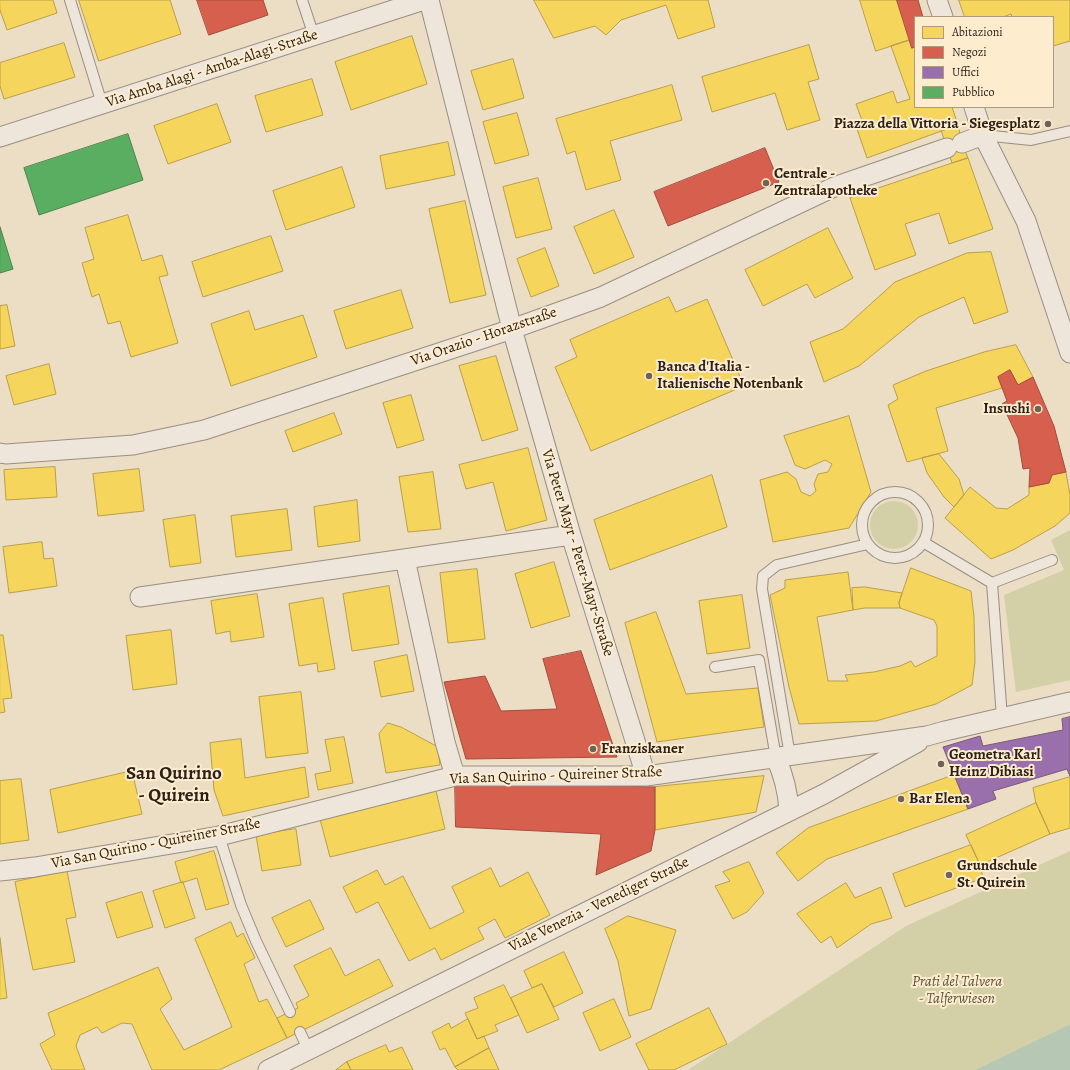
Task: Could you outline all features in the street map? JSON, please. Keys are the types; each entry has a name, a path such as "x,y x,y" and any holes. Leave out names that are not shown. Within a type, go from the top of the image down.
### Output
{"street":[{"name":"Via Amba Alagi - Amba-Alagi-Straße","path":"0,136 424,0"},
{"name":"Via Peter Mayr - Peter-Mayr-Straße","path":"429,0 512,329 570,535 646,776"},
{"path":"937,0 943,16"},
{"path":"974,108 983,135 1026,221 1070,352"},
{"name":"Via Orazio - Horazstraße","path":"0,453 6,454 134,445 204,430 512,329 601,297 834,187 983,135"},
{"path":"140,597 570,535"},
{"path":"405,559 445,742 455,776"},
{"path":"928,736 1070,702"},
{"name":"Via San Quirino - Quireiner Straße","path":"0,871 35,867 219,836 455,776 646,776 928,736"},
{"name":"Viale Venezia - Venediger Straße","path":"268,1070 824,794 928,736"},
{"path":"783,757 789,811"}],"lane":[{"path":"70,0 102,104"},
{"path":"302,0 314,36"},
{"path":"983,135 1031,140 1070,131"},
{"path":"888,492 899,492 910,495 918,502 928,521 927,532 923,542 916,550 906,556 896,558 885,557 876,552 868,544 863,534 862,523 864,513 870,503 878,496 888,492"},
{"path":"923,542 992,584"},
{"path":"783,757 762,589 763,576 777,565 868,544"},
{"path":"992,584 1052,560"},
{"path":"992,584 1002,718"},
{"path":"715,667 759,660 783,757"},
{"path":"219,836 241,905 256,941 290,1012"},
{"path":"300,1032 308,1049"}],"green space":[{"path":"894,501 903,503 911,508 916,516 918,525 916,534 911,542 903,547 894,549 885,547 877,542 872,534 870,525 872,516 877,508 885,503"},
{"path":"1070,530 1070,680 1016,692 1004,595 1064,570 1051,540"},
{"name":"Prati del Talvera - Talferwiesen","path":"1070,851 1070,1024 975,1070 688,1070 906,926"}],"shaded area":[{"path":"1070,1024 1070,1070 975,1070 1066,1026"}],"building: Abitazioni":[{"path":"0,0 53,0 57,13 7,30 0,10"},
{"path":"79,0 170,0 181,34 99,61"},
{"path":"534,0 708,0 715,27 678,39 666,5 621,20 606,35 595,26 554,38"},
{"path":"860,0 897,0 910,40 876,51"},
{"path":"959,0 1070,0 1070,41 1054,46 1054,16 1012,16 1011,14 1006,16 965,16"},
{"path":"412,36 427,84 351,110 335,62"},
{"path":"910,40 912,48 914,47 914,108 952,108 958,125 867,158 857,129 864,126 856,104 893,91 897,103 910,99 891,46"},
{"path":"64,43 75,77 4,99 0,86 0,63"},
{"path":"809,45 819,79 808,82 820,120 787,130 775,93 712,112 702,77"},
{"path":"513,59 524,98 483,110 471,71"},
{"path":"312,79 323,115 266,132 255,96"},
{"path":"672,85 682,120 610,141 621,180 586,190 575,151 567,154 556,119"},
{"path":"217,104 231,142 168,164 154,126"},
{"path":"517,113 529,155 495,164 483,122"},
{"path":"958,125 962,143 968,158 952,163 941,130"},
{"path":"448,142 455,175 386,189 380,156"},
{"path":"968,158 993,229 949,244 939,213 905,224 916,255 875,270 850,198"},
{"path":"342,167 355,207 286,230 273,191"},
{"path":"538,178 552,229 516,238 503,187"},
{"path":"465,201 486,295 450,303 429,209"},
{"path":"614,210 634,257 594,274 574,227"},
{"path":"128,215 142,261 162,255 168,275 159,277 178,343 131,357 120,321 108,324 99,294 92,297 82,263 94,259 85,228"},
{"path":"828,228 853,278 815,298 807,284 763,306 745,270"},
{"path":"271,236 283,271 203,297 192,262"},
{"path":"545,248 559,286 531,297 517,259"},
{"path":"991,252 1008,312 974,324 964,297 919,317 859,366 824,382 810,342 843,329 895,282 967,253"},
{"path":"401,290 413,328 346,349 334,311"},
{"name":"Banca d'Italia - Italienische Notenbank","path":"669,297 676,312 707,299 744,386 591,451 555,367 577,357 570,340"},
{"path":"7,305 15,346 0,349 0,306"},
{"path":"249,311 255,330 303,315 317,357 231,386 211,324"},
{"path":"1016,345 1033,377 1018,385 1010,370 998,377 1002,388 936,408 948,451 907,462 888,405 898,399 893,385 926,371 984,352"},
{"path":"496,356 518,430 482,441 459,366"},
{"path":"49,364 56,394 14,405 6,376"},
{"path":"411,395 424,440 397,448 383,403"},
{"path":"334,413 342,434 293,452 285,431"},
{"path":"849,416 871,492 849,528 773,542 760,480 787,472 796,479 801,492 810,496 816,491 814,484 818,474 828,472 832,464 825,460 805,469 795,465 784,436"},
{"path":"528,448 547,520 506,531 493,482 466,489 459,465"},
{"path":"939,454 959,479 964,495 954,507 944,497 927,473 922,458"},
{"path":"55,467 57,497 6,500 4,470"},
{"path":"139,469 144,511 98,516 93,474"},
{"path":"433,472 441,529 408,532 399,477"},
{"path":"1066,472 1070,495 1070,513 1055,526 1013,550 991,559 945,518 970,487 996,508 1007,509 1029,495 1029,487 1049,483 1052,475"},
{"path":"712,475 727,527 610,570 594,520"},
{"path":"357,500 360,541 318,547 314,507"},
{"path":"287,509 292,550 236,557 231,516"},
{"path":"195,515 201,563 170,567 163,520"},
{"path":"42,542 44,559 53,558 57,586 9,593 3,547"},
{"path":"554,562 570,616 531,628 515,574"},
{"path":"911,568 971,591 974,617 975,662 972,685 936,704 876,721 799,724 789,687 770,595 785,588 785,580 848,572 853,610 817,617 828,681 848,681 845,675 874,672 900,666 911,661 915,667 937,656 937,626 934,620 900,608 899,603"},
{"path":"477,569 485,639 448,643 440,573"},
{"path":"389,586 399,644 352,651 343,594"},
{"path":"865,587 902,593 899,603 900,608 865,608 853,610 852,588"},
{"path":"257,594 264,637 231,642 230,631 216,634 211,601"},
{"path":"742,595 750,648 707,654 699,601"},
{"path":"323,598 335,669 318,672 317,663 299,666 289,604"},
{"path":"656,612 686,694 758,688 764,727 657,742 625,623"},
{"path":"171,630 177,684 133,690 126,636"},
{"path":"0,635 3,635 12,698 3,699 5,712 0,713"},
{"path":"407,655 414,691 381,697 374,662"},
{"path":"301,692 308,753 266,758 259,697"},
{"path":"388,723 401,727 438,747 440,765 386,773 379,734"},
{"path":"344,737 353,783 318,790 315,774 331,771 325,740"},
{"path":"241,739 245,778 305,767 309,797 223,816 214,790 210,743"},
{"path":"132,771 142,814 58,833 50,790"},
{"path":"954,775 968,809 827,859 798,881 776,853 808,828"},
{"path":"764,776 756,812 655,830 655,787"},
{"path":"1070,777 1070,828 1050,834 1036,803 1033,788"},
{"path":"21,779 29,840 0,844 0,781"},
{"path":"436,791 445,829 330,857 320,819"},
{"path":"1036,803 1050,834 980,865 966,835"},
{"path":"296,829 301,865 262,871 256,835"},
{"path":"971,845 980,865 983,878 905,907 893,874"},
{"path":"214,851 229,904 206,910 197,878 181,883 175,862"},
{"path":"749,862 764,893 747,912 733,919 715,886 730,881 723,872"},
{"path":"491,868 500,887 528,872 550,915 505,938 495,919 478,928 484,939 441,960 435,948 409,961 378,902 356,913 343,887 377,870 385,885 403,876 430,929 464,912 452,887"},
{"path":"67,871 76,917 66,919 75,962 33,970 15,882"},
{"path":"183,882 195,918 165,928 153,891"},
{"path":"846,883 855,898 881,887 892,918 871,924 837,948 831,936 821,943 797,914"},
{"path":"142,892 153,927 117,938 106,903"},
{"path":"310,900 324,929 286,947 272,918"},
{"path":"628,916 676,930 651,1009 629,1016 618,961 605,929"},
{"path":"231,922 237,937 243,933 255,958 244,964 259,1002 267,999 287,1038 219,1070 152,1070 132,1024 122,1023 102,1033 97,1027 80,1035 76,1046 85,1070 52,1070 40,1044 55,1035 48,1013 158,967 172,999 160,1009 184,1050 232,1027 195,939"},
{"path":"0,938 7,998 0,999"},
{"path":"331,948 345,976 379,959 393,986 287,1038 277,1018 298,1008 296,1003 309,996 294,966"},
{"path":"564,952 583,993 554,1007 542,984 532,988 524,971"},
{"path":"542,984 559,1019 527,1033 511,998"},
{"path":"504,985 519,1015 495,1025 498,1031 477,1039 465,1013 478,1008 474,998"},
{"path":"614,999 631,1037 600,1051 583,1013"},
{"path":"709,1008 727,1044 674,1070 649,1070 636,1044"},
{"path":"468,1019 477,1039 484,1036 489,1048 455,1067 445,1048 440,1050 432,1032 449,1023 451,1028"},
{"path":"386,1045 389,1052 402,1047 413,1070 351,1070 347,1062"},
{"path":"489,1048 499,1070 458,1070 455,1067"},
{"path":"347,1062 351,1070 336,1070"}],"building: Negozi":[{"path":"197,0 263,0 268,15 209,35"},
{"path":"897,0 918,0 923,16 914,16 914,47 912,48"},
{"path":"765,148 779,182 668,226 654,192"},
{"path":"1010,370 1018,385 1033,377 1054,426 1066,472 1052,475 1049,483 1029,487 1030,468 1023,469 1018,438 1002,404 1007,401 998,377"},
{"path":"581,651 617,757 466,759 444,682 485,676 501,711 557,709 543,659"},
{"path":"455,782 655,787 655,830 651,851 596,875 601,834 456,827"}],"building: Uffici":[{"path":"1070,717 1070,776 1067,769 993,791 996,799 968,809 943,747 980,736 983,746 1063,730 1062,719"}],"building: Pubblico":[{"path":"128,134 143,180 39,215 24,168"},
{"path":"0,227 13,269 0,273"}],"place":[{"name":"Piazza della Vittoria - Siegesplatz","path":"1048,124"},
{"name":"Centrale - Zentralapotheke","path":"766,183"},
{"name":"Banca d'Italia - Italienische Notenbank","path":"649,376"},
{"name":"Insushi","path":"1038,409"},
{"name":"Franziskaner","path":"593,749"},
{"name":"Geometra Karl Heinz Dibiasi","path":"941,764"},
{"name":"Bar Elena","path":"901,799"},
{"name":"Grundschule St. Quirein","path":"949,875"}],"district":[{"name":"San Quirino - Quirein","path":"174,785"}]}
